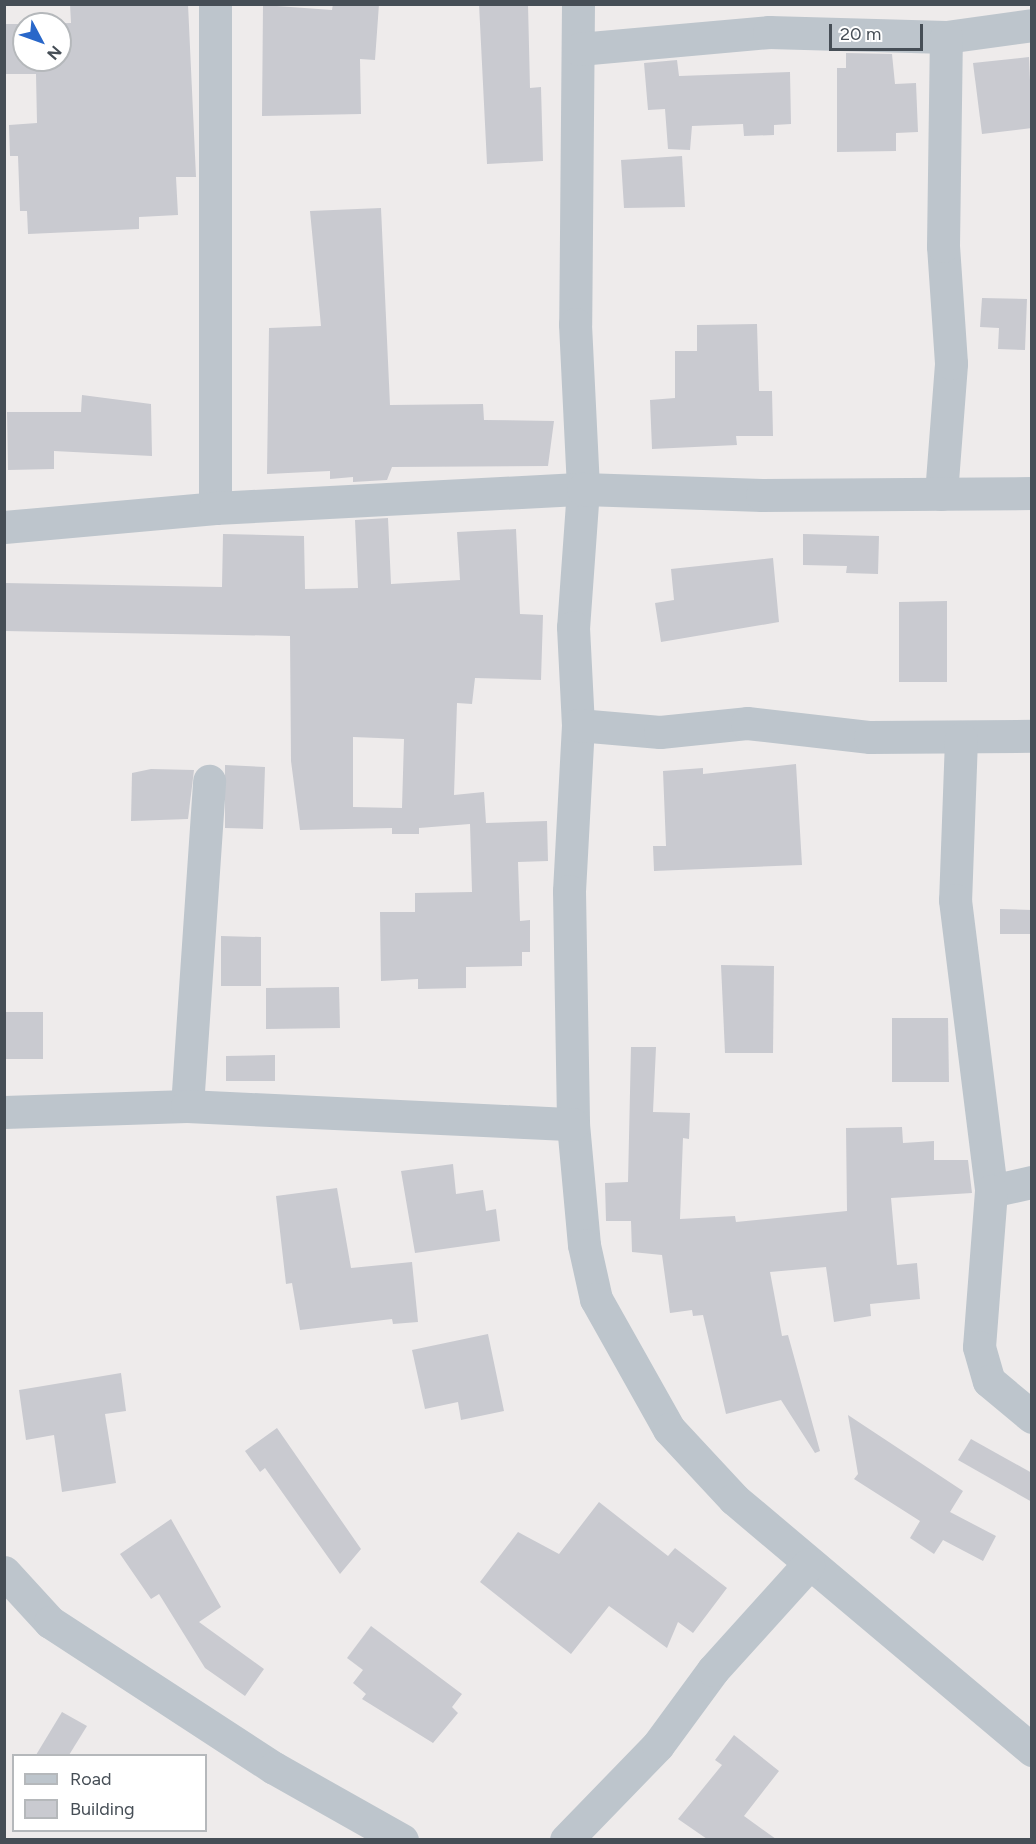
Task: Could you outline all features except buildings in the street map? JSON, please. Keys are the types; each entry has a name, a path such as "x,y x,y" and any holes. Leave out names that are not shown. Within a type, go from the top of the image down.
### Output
{"street":[{"path":"214,508 215,4"},
{"path":"578,4 575,324 583,489 573,627 578,725 569,891 573,1124 584,1245 596,1299 629,1364 669,1430 734,1499 808,1565 1032,1750"},
{"path":"579,49 769,32 946,37 1032,25"},
{"path":"942,494 951,363 943,246 946,37"},
{"path":"4,527 214,508 583,489 1032,494"},
{"path":"578,725 660,732 747,723 870,737 961,739 1032,736"},
{"path":"961,739 955,900 991,1191 978,1307 980,1347 989,1381 1032,1417"},
{"path":"187,1106 209,781"},
{"path":"4,1112 187,1106 573,1124"},
{"path":"991,1191 1032,1182"},
{"path":"566,1839 658,1745 713,1670 808,1565"},
{"path":"4,1572 50,1622 274,1767 402,1839"}]}
